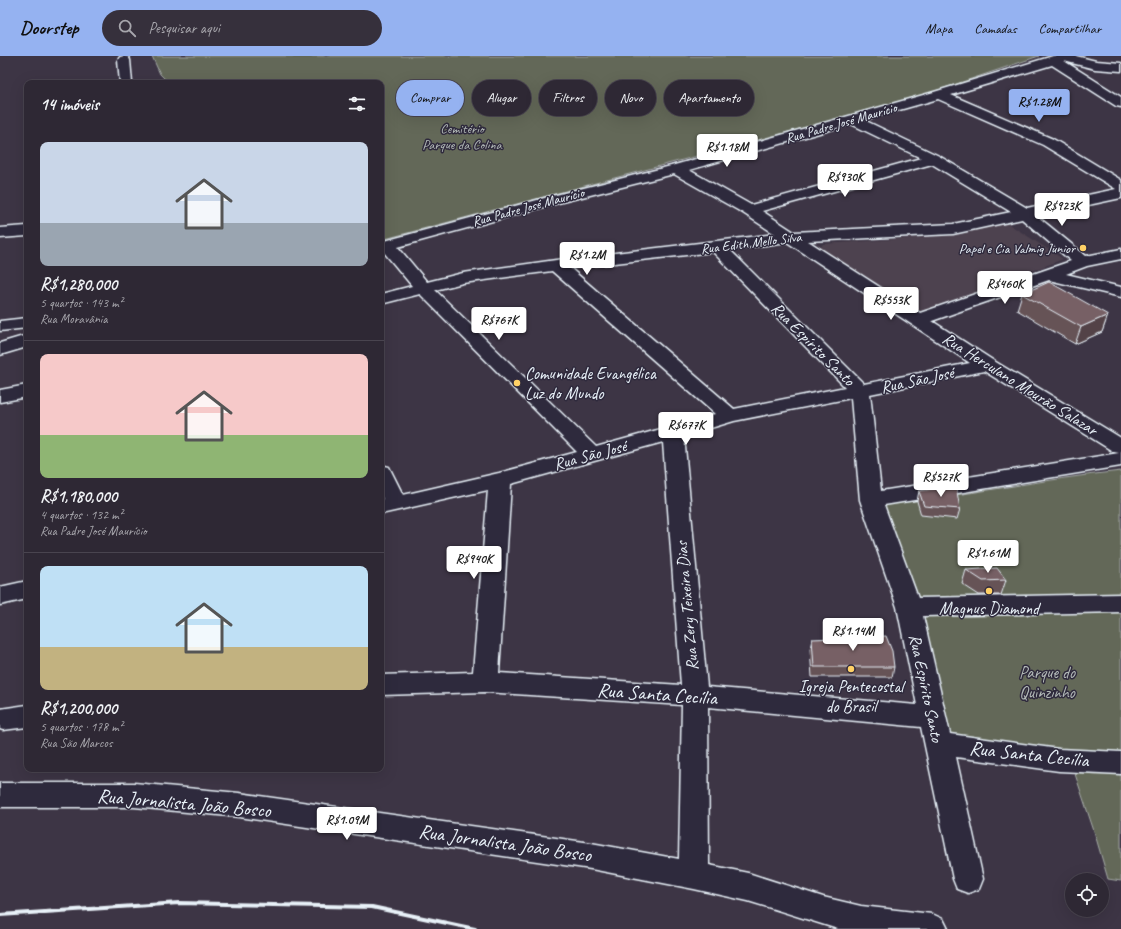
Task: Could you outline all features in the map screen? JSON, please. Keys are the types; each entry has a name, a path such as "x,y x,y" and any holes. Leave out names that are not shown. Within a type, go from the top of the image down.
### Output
{"street":[{"path":"1062,57 1095,65 1121,67"},
{"path":"1062,57 1121,103"},
{"name":"Rua Padre José Maurício","path":"384,246 557,199 676,169 939,95 1062,57"},
{"path":"124,60 126,80"},
{"path":"939,95 1048,142 1121,186"},
{"path":"851,119 934,159 1024,213 1083,262"},
{"path":"749,210 934,159"},
{"name":"Rua Herculano Mourão Salazar","path":"676,169 749,210 987,365 1121,447"},
{"name":"Rua Edith Mello Silva","path":"384,298 463,278 556,265 718,247 789,237 953,229 1121,193"},
{"path":"0,234 24,231"},
{"path":"384,246 422,288 592,454"},
{"name":"Rua Espírito Santo","path":"718,247 860,391 871,500 909,607 968,879"},
{"path":"918,320 1046,274 1083,262 1121,254"},
{"path":"556,265 730,416"},
{"path":"1046,274 1121,292"},
{"path":"0,326 24,323"},
{"path":"0,349 24,342"},
{"name":"Rua São José","path":"389,505 500,480 730,416 987,365"},
{"path":"0,396 24,392"},
{"name":"Rua Zery Teixeira Dias","path":"673,433 695,696 694,875"},
{"path":"871,500 1121,459"},
{"path":"484,682 500,480"},
{"path":"384,484 389,505"},
{"path":"0,596 24,591"},
{"path":"909,607 1121,603"},
{"name":"Rua Santa Cecília","path":"384,685 484,682 695,696 932,717"},
{"name":"Rua Santa Cecília","path":"938,744 1059,760 1121,763"},
{"name":"Rua Jornalista João Bosco","path":"0,795 134,795 239,806 356,821 590,856 694,875 748,887 823,911 860,920 932,929"}],"shaded area":[{"path":"1007,223 1063,259 921,314 819,250 823,244 956,235"}],"green space":[{"name":"Cemitério Parque da Colina","path":"152,56 1039,56 912,99 384,239 384,80 166,80 160,74"},
{"path":"1121,471 1121,597 917,601 883,504 943,497 1091,474"},
{"name":"Parque do Quinzinho","path":"917,612 1121,612 1121,756 945,738"},
{"path":"1073,768 1121,771 1121,881 1109,879 1109,873 1106,873"}],"building":[{"path":"1049,282 1108,315 1081,327 1022,294"},
{"path":"956,486 960,509 924,506 919,491"},
{"path":"997,568 1006,580 983,581 966,570"},
{"name":"Igreja Pentecostal do Brasil","path":"886,636 892,651 894,667 814,667 812,639"}],"railway":[{"path":"0,915 179,903 372,907 475,929"}],"place":[{"name":"Papel e Cia Valmig Junior","path":"1083,248"},
{"name":"Comunidade Evangélica Luz do Mundo","path":"517,383"},
{"name":"Magnus Diamond","path":"989,591"},
{"name":"Igreja Pentecostal do Brasil","path":"851,669"}]}
